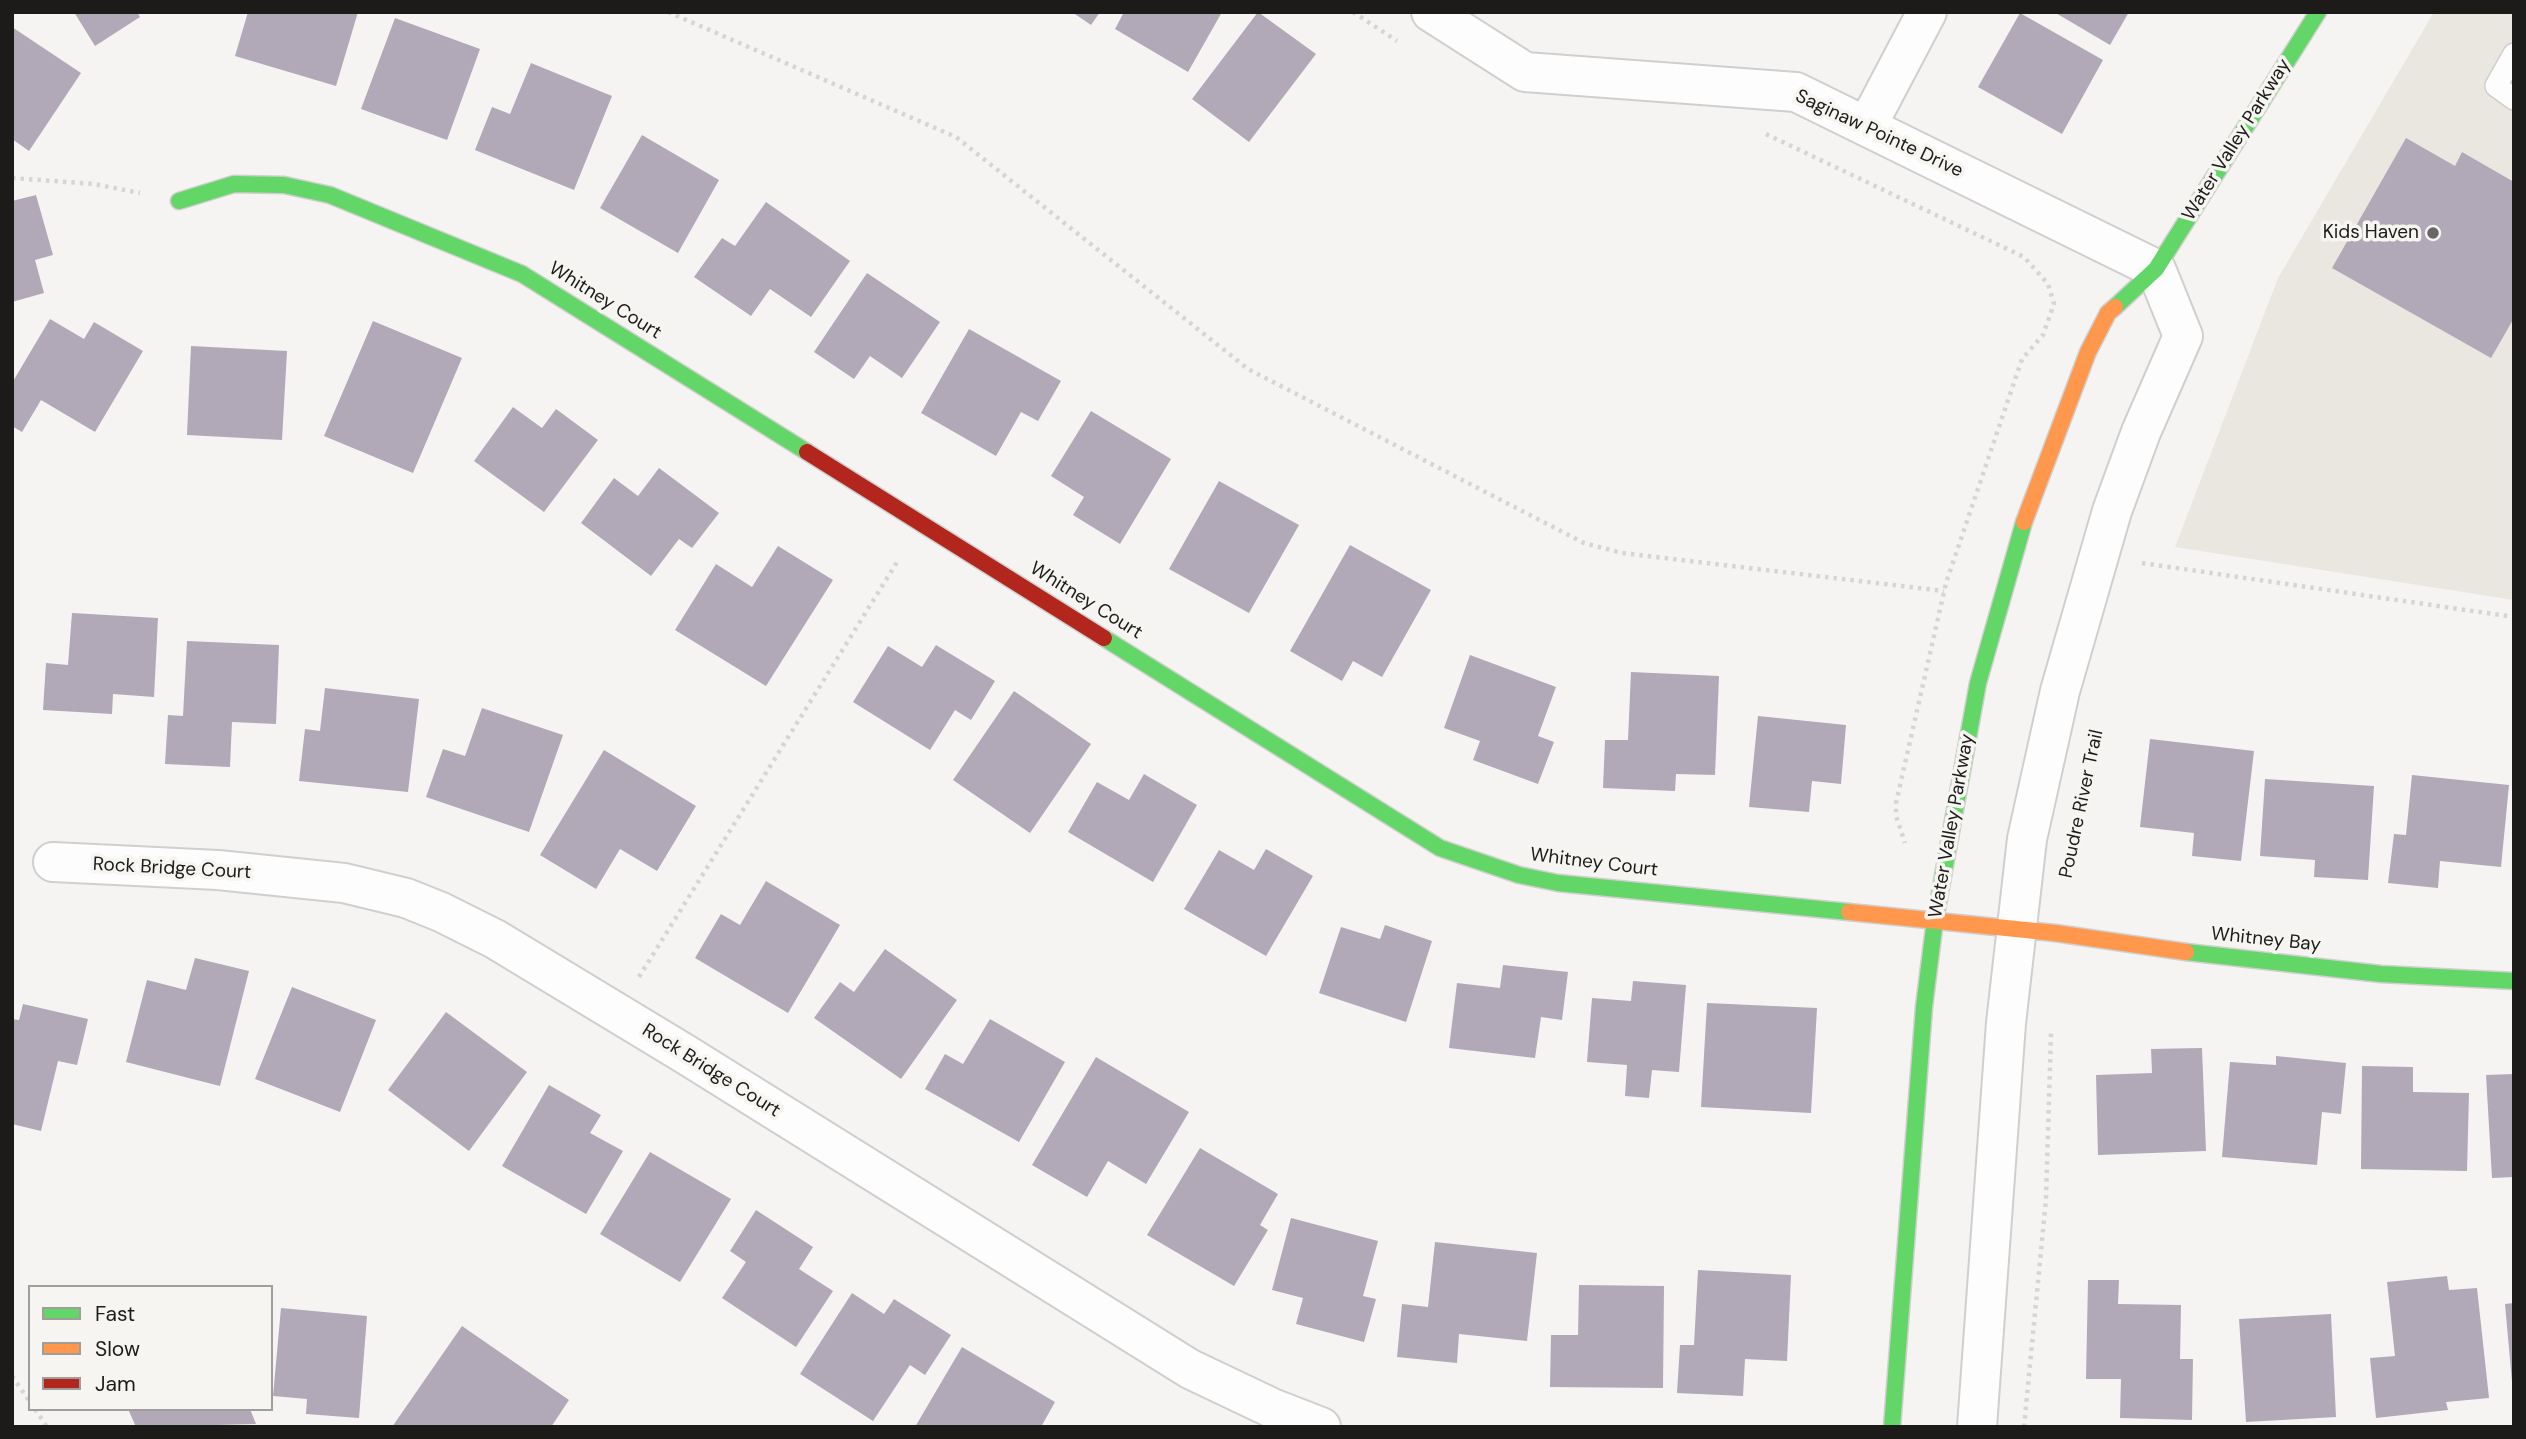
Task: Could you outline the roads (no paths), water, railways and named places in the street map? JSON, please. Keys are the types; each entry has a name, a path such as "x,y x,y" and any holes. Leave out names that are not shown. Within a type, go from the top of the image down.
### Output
{"street":[{"name":"Saginaw Pointe Drive","path":"1431,12 1525,72 1796,92 2156,269"},
{"path":"1867,126 1927,12"},
{"name":"Water Valley Parkway","path":"1892,1427 1924,1007 1935,920 1978,683 2027,513 2088,352 2108,313 2156,269 2318,12"},
{"name":"Whitney Court","path":"179,201 234,184 284,185 330,195 522,274 1440,848 1519,875 1558,883 2015,929"},
{"path":"1977,1427 2015,929 2026,839 2060,691 2112,511 2141,432 2183,336 2156,269"},
{"name":"Rock Bridge Court","path":"53,862 218,870 344,883 406,898 495,939 1190,1369 1272,1408 1321,1427"},
{"name":"Whitney Bay","path":"2015,929 2315,967 2514,981"}],"lane":[{"path":"2514,54 2496,86 2514,99"}],"place":[{"name":"Kids Haven","path":"2433,233"}]}
